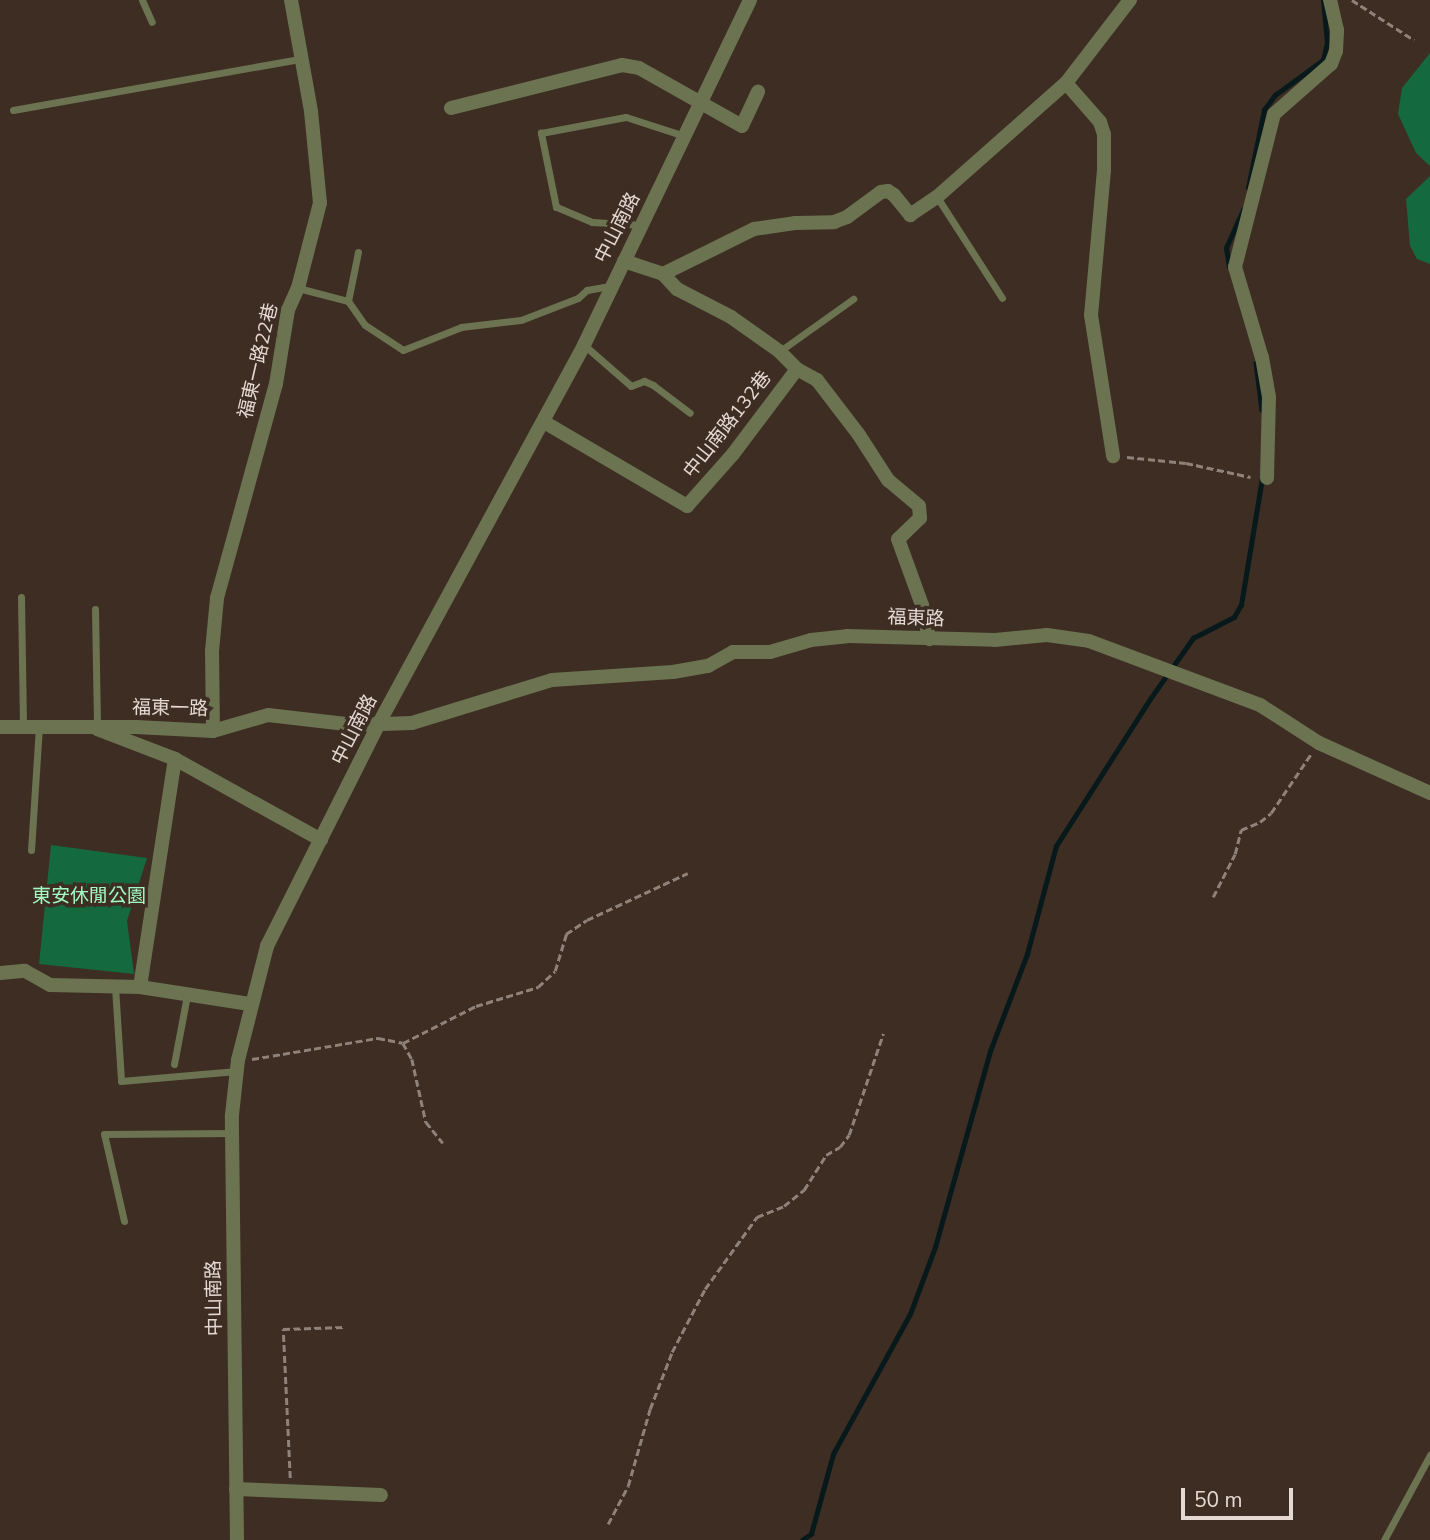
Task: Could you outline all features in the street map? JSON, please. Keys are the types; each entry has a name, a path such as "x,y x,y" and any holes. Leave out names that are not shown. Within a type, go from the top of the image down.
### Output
{"street":[{"name":"福東一路22巷","path":"213,731 212,651 217,598 276,384 288,310 298,288 320,203 311,111 292,0"},
{"name":"中山南路","path":"237,1540 232,1133 237,1066 250,1003 267,946 379,723 584,345 610,286 686,136 750,0"},
{"path":"663,274 754,229 795,223 834,222 847,217 881,192 888,191 894,195 910,215 937,197 1066,83 1130,0"},
{"path":"1267,478 1269,397 1262,358 1235,267 1274,114 1331,64 1336,51 1337,30 1330,0"},
{"path":"452,108 622,65 639,68 703,101 742,125 758,92"},
{"path":"1066,83 1100,122 1104,134 1104,170 1091,315 1113,456"},
{"path":"624,261 663,274 677,289 731,317 779,351 797,369 817,380 859,435 888,480 919,506 920,518 898,539 922,605 929,639"},
{"name":"中山南路132巷","path":"544,422 687,506 733,454 797,369"},
{"name":"福東路","path":"379,723 412,723 552,680 673,672 708,666 733,652 770,652 811,640 847,636 995,640 1047,635 1089,641 1260,705 1319,743 1430,793"},
{"name":"福東一路","path":"0,727 136,727 213,731 268,715 354,725 379,723"},
{"path":"97,729 175,759 321,840"},
{"path":"140,987 175,759"},
{"path":"0,973 25,971 50,985 140,987 250,1003"},
{"path":"236,1489 381,1495"}],"lane":[{"path":"142,0 152,22"},
{"path":"13,110 300,59"},
{"path":"642,225 592,222 556,207 541,133 626,117 686,136"},
{"path":"937,197 1002,298"},
{"path":"348,301 358,253"},
{"path":"298,288 348,301 365,325 403,350 461,327 521,320 578,298 587,290 610,286"},
{"path":"779,351 853,299"},
{"path":"584,345 631,386 644,381 653,385 690,414"},
{"path":"21,597 23,726"},
{"path":"95,609 97,729"},
{"path":"31,850 39,726"},
{"path":"115,986 121,1081 237,1066"},
{"path":"174,1064 187,994"},
{"path":"124,1221 104,1134 232,1133"},
{"path":"1384,1540 1430,1455"}],"path":[{"path":"1352,0 1414,40"},
{"path":"1113,456 1186,463 1248,477"},
{"path":"1213,897 1236,855 1241,830 1260,822 1270,813 1319,743"},
{"path":"237,1066 378,1038 403,1043 476,1006 538,987 555,971 566,934 587,920 688,873"},
{"path":"608,1524 628,1486 650,1409 672,1352 705,1289 757,1217 784,1206 804,1190 826,1155 840,1147 849,1135 883,1034"},
{"path":"403,1043 412,1059 426,1122 443,1143"},
{"path":"290,1492 284,1329 345,1327"}],"green space":[{"path":"1430,53 1430,166 1416,153 1398,114 1402,88"},
{"path":"1430,176 1430,264 1417,259 1410,246 1406,199"},
{"name":"東安休閒公園","path":"51,845 147,858 127,921 134,974 39,964"}],"waterway":[{"path":"1248,188 1264,110 1275,95 1323,60 1327,43 1323,0"},
{"path":"1229,267 1226,248 1243,210"},
{"path":"1256,363 1262,410"},
{"path":"802,1540 811,1534 833,1454 910,1314 935,1247 990,1051 1027,954 1056,846 1150,699 1193,638 1234,617 1241,605 1262,478"}]}
